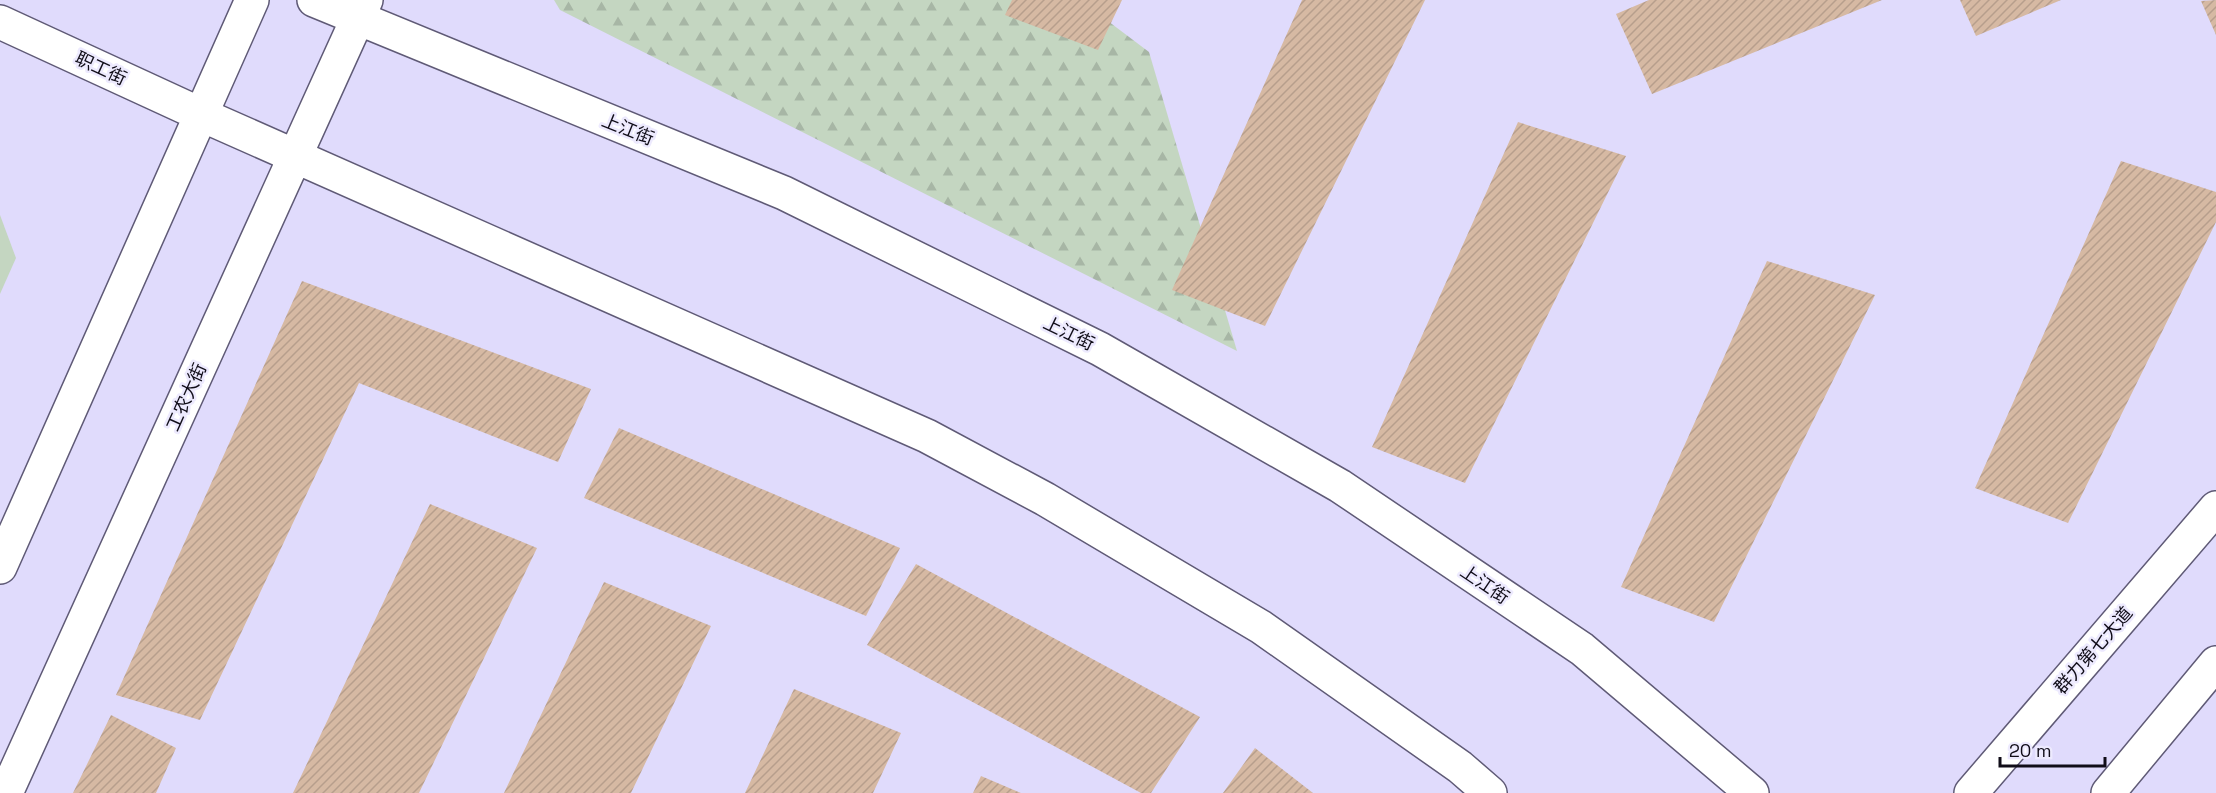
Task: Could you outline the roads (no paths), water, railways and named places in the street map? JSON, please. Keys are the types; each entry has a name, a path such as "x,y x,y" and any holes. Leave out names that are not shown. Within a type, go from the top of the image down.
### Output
{"main road":[{"path":"0,567 252,0"},
{"name":"上江街","path":"314,0 362,9 784,193 1100,349 1340,486 1582,649 1752,793"},
{"name":"工农大街","path":"6,793 362,9"},
{"name":"职工街","path":"0,22 202,115"},
{"path":"202,115 927,436 1046,499 1261,627 1460,767 1490,793"},
{"name":"群力第七大道","path":"1971,793 2216,508"},
{"path":"2108,793 2216,663"}]}
